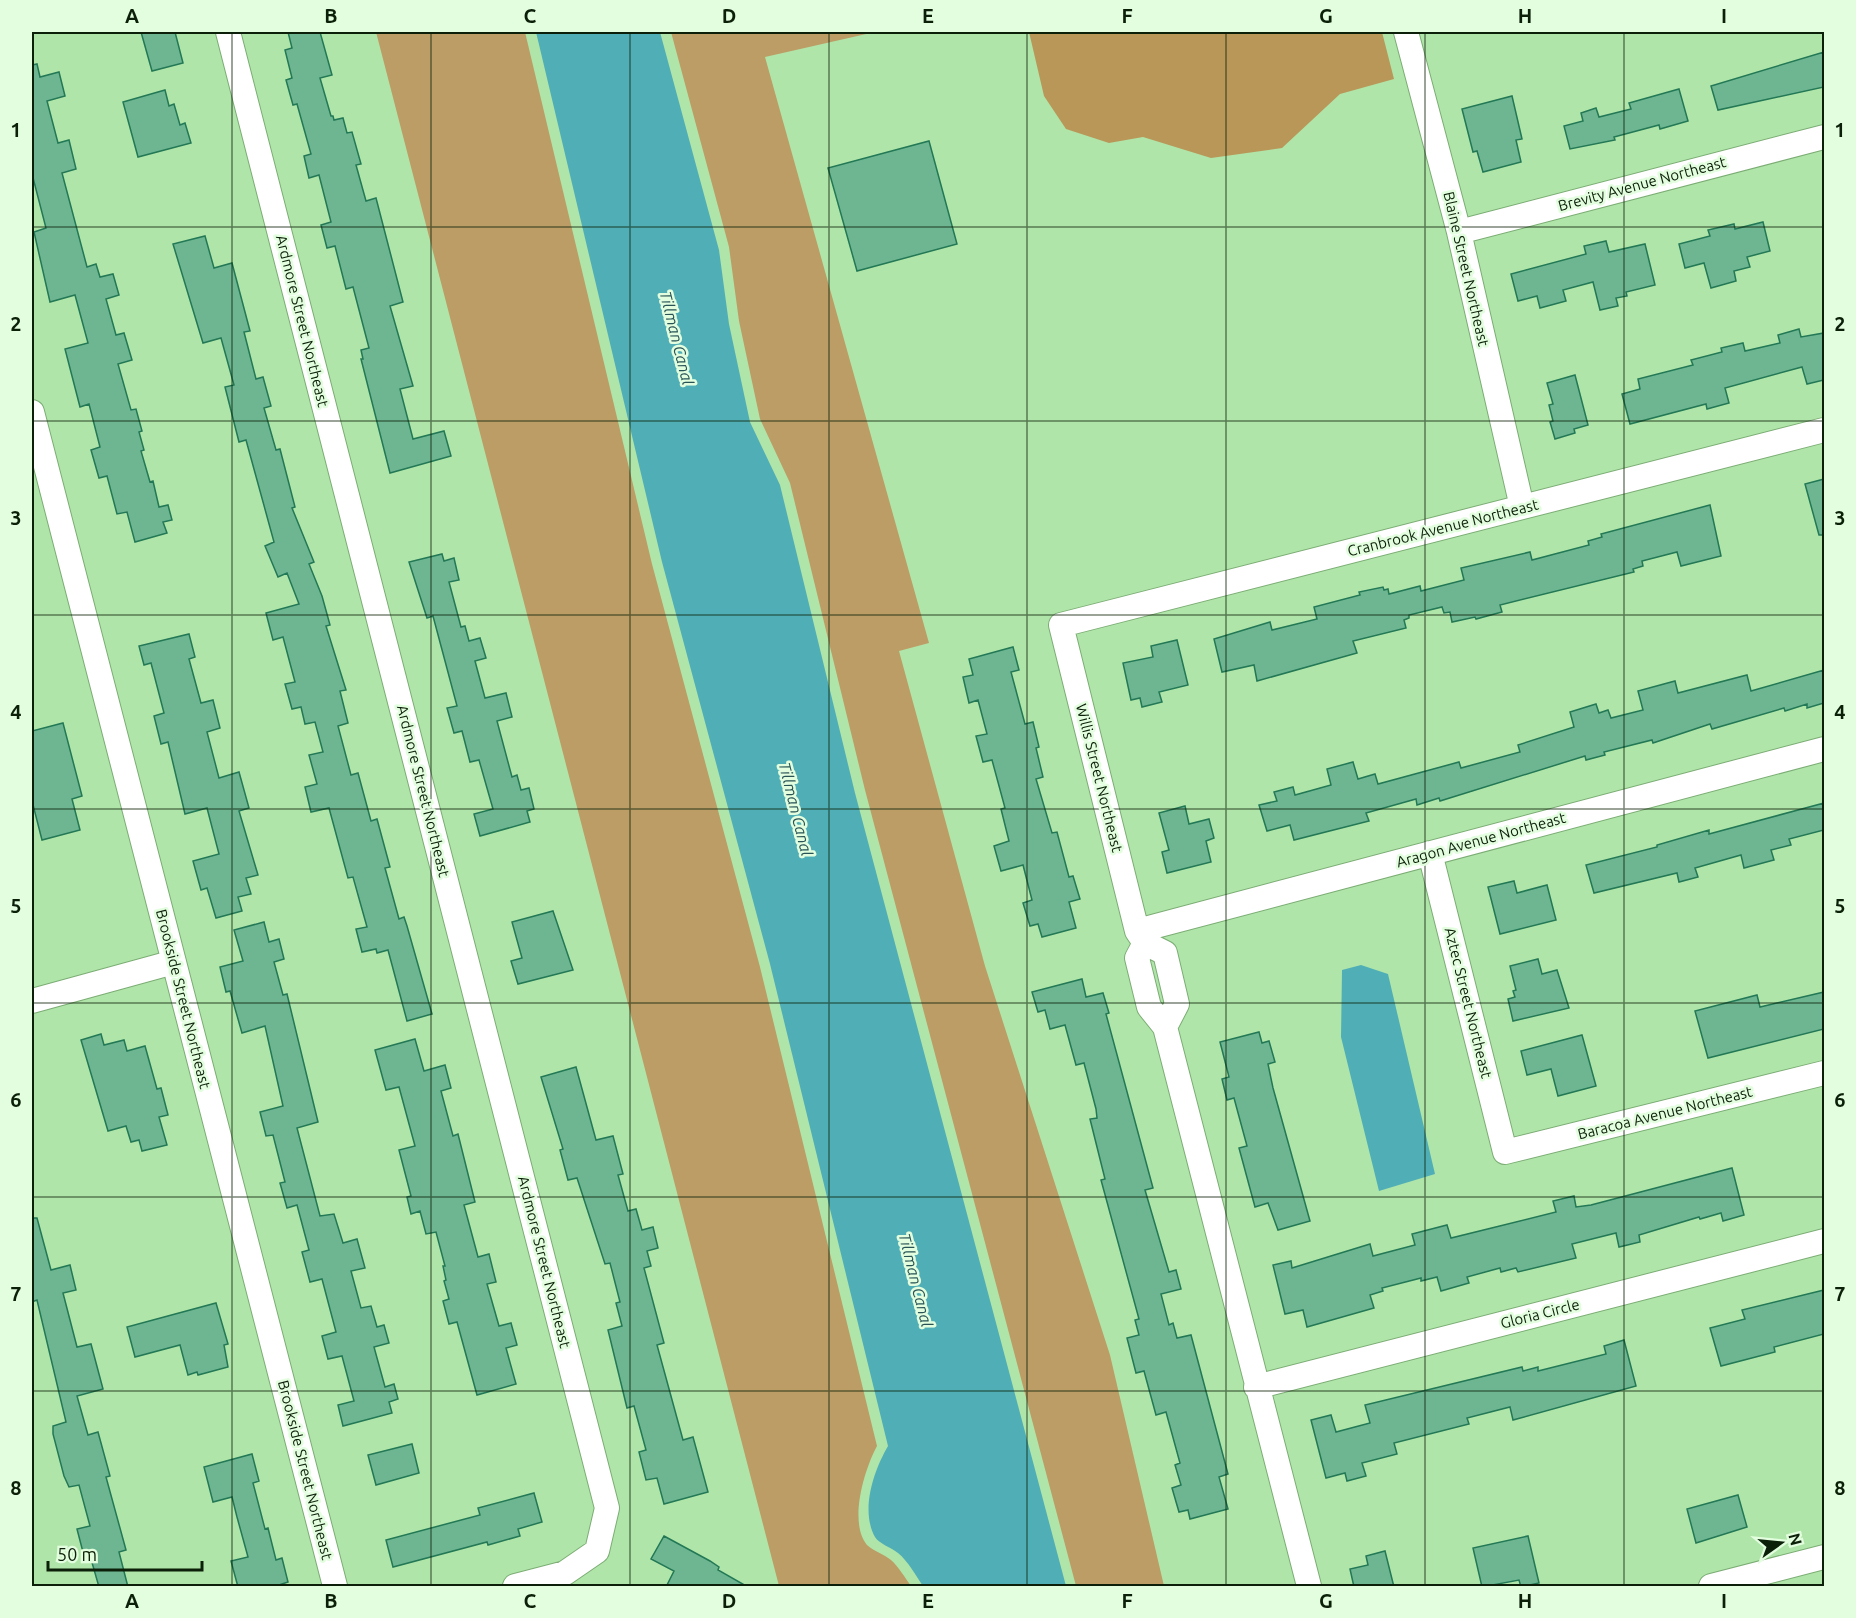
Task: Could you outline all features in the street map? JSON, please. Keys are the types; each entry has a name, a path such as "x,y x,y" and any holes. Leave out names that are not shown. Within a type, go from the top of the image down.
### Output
{"street":[{"name":"Ardmore Street Northeast","path":"228,32 607,1508 597,1551 565,1573 515,1587"},
{"name":"Blaine Street Northeast","path":"1406,32 1459,232 1522,507"},
{"name":"Brevity Avenue Northeast","path":"1459,232 1824,137"},
{"name":"Brookside Street Northeast","path":"32,412 335,1587"},
{"name":"Cranbrook Avenue Northeast","path":"1061,625 1824,430"},
{"name":"Willis Street Northeast","path":"1061,625 1141,937"},
{"name":"Aragon Avenue Northeast","path":"1141,937 1431,854 1824,749"},
{"name":"Aztec Street Northeast","path":"1431,854 1505,1152"},
{"path":"1141,937 1165,953 1176,995 1177,1004 1165,1027 1309,1587"},
{"path":"32,1001 174,962"},
{"name":"Baracoa Avenue Northeast","path":"1505,1152 1824,1073"},
{"name":"Gloria Circle","path":"1256,1387 1824,1240"},
{"path":"1711,1587 1824,1557"}],"shaded area":[{"path":"376,32 525,32 652,564 760,967 877,1446 860,1495 861,1535 869,1547 894,1563 911,1586 779,1586"},
{"path":"671,32 875,32 765,57 929,643 899,651 985,966 1110,1355 1164,1586 1076,1586 865,790 790,483 760,419 739,321 729,247"},
{"path":"1029,32 1382,32 1394,79 1340,94 1282,148 1211,158 1143,137 1109,143 1066,129 1044,96"}],"water":[{"name":"Tillman Canal","path":"536,32 660,32 719,250 729,324 750,422 780,485 855,793 1066,1586 923,1586 902,1556 875,1537 871,1526 869,1503 871,1490 888,1446 770,964 662,562"},
{"path":"1361,965 1388,974 1435,1174 1379,1191 1341,1037 1342,970"}],"building":[{"path":"141,32 175,32 183,63 152,71"},
{"path":"288,32 320,32 332,75 320,78 331,116 334,120 343,118 347,133 352,132 361,164 356,165 366,201 376,198 403,302 390,306 413,386 400,389 413,439 444,431 451,456 390,473 361,359 363,359 361,350 369,348 353,287 346,289 335,246 327,248 321,225 331,222 319,175 309,178 304,156 311,154 297,104 293,105 286,80 292,78 285,50 292,48"},
{"path":"1824,52 1824,87 1718,110 1711,86"},
{"path":"37,64 40,77 59,72 65,96 47,101 58,143 69,140 76,169 62,173 87,267 96,264 100,277 113,274 119,295 106,299 116,335 124,333 132,360 118,364 131,410 136,409 142,431 139,432 144,450 141,451 150,482 153,481 159,507 168,505 172,520 163,522 167,533 135,542 127,512 117,514 107,476 99,478 91,450 100,447 89,404 80,407 65,349 88,343 75,295 50,302 34,232 46,228 32,174 32,65"},
{"path":"1679,89 1688,121 1660,129 1659,125 1614,137 1615,140 1570,149 1564,126 1583,121 1581,113 1596,108 1599,117 1631,109 1629,103"},
{"path":"165,90 169,106 174,104 180,125 185,123 191,143 138,157 123,102"},
{"path":"1512,96 1522,139 1516,140 1521,162 1483,172 1477,151 1473,152 1462,109"},
{"path":"929,141 957,244 857,271 828,168"},
{"path":"1763,222 1770,251 1747,257 1750,267 1734,271 1736,281 1711,288 1704,263 1685,268 1679,244 1710,236 1708,230 1734,224 1735,229"},
{"path":"205,236 214,268 232,263 250,331 244,332 256,379 263,377 271,406 264,408 276,450 280,449 295,507 292,508 314,562 309,564 322,596 330,625 326,626 346,690 340,691 348,723 338,726 351,775 358,773 371,821 377,819 390,867 385,868 399,919 404,917 432,1014 407,1021 388,950 377,953 376,949 362,952 356,929 367,927 353,877 348,878 329,808 311,812 305,787 317,784 309,755 323,752 315,722 305,724 301,707 292,709 285,684 295,682 283,637 273,640 266,613 299,604 287,573 278,577 265,546 274,542 246,440 239,442 225,387 234,385 221,338 203,343 173,244"},
{"path":"1606,241 1609,252 1645,244 1655,285 1626,292 1627,296 1616,298 1618,306 1600,310 1593,282 1563,290 1566,301 1540,308 1537,296 1518,301 1511,274 1586,254 1584,246"},
{"path":"1799,329 1801,337 1824,333 1824,380 1807,384 1802,367 1725,388 1729,403 1707,409 1706,404 1630,424 1622,394 1640,389 1638,379 1693,365 1691,360 1722,352 1721,348 1743,343 1745,351 1780,343 1778,335"},
{"path":"1575,375 1588,425 1574,429 1575,433 1555,439 1550,422 1553,421 1549,405 1553,404 1547,383"},
{"path":"1824,479 1824,535 1819,535 1805,484"},
{"path":"1710,505 1721,556 1681,566 1677,552 1642,561 1643,566 1633,569 1634,572 1500,605 1502,612 1476,619 1475,617 1452,622 1450,612 1444,613 1442,607 1409,615 1409,618 1404,620 1406,628 1353,641 1357,653 1257,681 1254,665 1222,672 1214,639 1270,622 1272,630 1317,619 1314,607 1360,595 1359,592 1383,587 1384,590 1388,589 1389,594 1420,586 1421,591 1464,580 1461,568 1530,552 1532,560 1589,545 1588,541 1602,537 1601,534"},
{"path":"442,554 444,561 454,558 459,580 449,582 461,627 465,626 469,641 480,638 486,658 475,661 485,698 506,693 512,717 497,721 512,777 517,775 521,790 529,788 534,809 527,811 530,822 480,836 474,814 493,809 479,760 470,762 462,731 454,733 447,708 457,706 433,616 427,618 409,562"},
{"path":"189,634 195,657 189,659 201,703 213,700 220,728 207,732 219,778 239,772 249,808 239,811 258,875 246,878 251,894 238,897 242,911 216,918 207,888 201,890 193,861 219,854 207,808 185,814 168,742 161,744 154,716 164,713 151,663 144,665 139,646"},
{"path":"1177,640 1188,685 1159,692 1162,702 1142,707 1140,698 1131,700 1123,663 1153,657 1151,646"},
{"path":"1013,647 1019,670 1011,672 1025,724 1033,722 1039,747 1036,748 1043,777 1036,779 1052,833 1057,832 1069,877 1073,876 1080,899 1069,902 1076,928 1042,937 1038,924 1030,926 1023,903 1032,900 1023,865 1001,871 994,846 1009,841 1001,809 1005,808 992,760 983,762 976,736 987,734 978,700 969,703 963,677 973,675 969,659"},
{"path":"1824,670 1824,703 1807,708 1807,704 1785,711 1784,708 1712,729 1710,724 1653,743 1652,740 1604,752 1605,755 1586,760 1585,756 1440,801 1439,798 1417,805 1416,799 1366,813 1369,821 1294,840 1290,825 1267,831 1259,805 1277,801 1274,792 1293,787 1295,795 1331,785 1327,769 1353,762 1358,779 1375,774 1378,784 1459,762 1461,768 1520,752 1518,745 1574,727 1570,712 1596,704 1599,713 1608,710 1611,718 1643,710 1638,691 1675,681 1678,693 1747,675 1751,691"},
{"path":"63,723 82,796 72,799 80,830 42,840 32,801 32,731"},
{"path":"1824,803 1824,830 1789,839 1791,845 1771,850 1774,860 1744,868 1741,855 1695,868 1698,877 1679,882 1677,873 1594,893 1586,865 1657,847 1657,845 1709,830 1709,834"},
{"path":"1185,806 1189,824 1209,819 1214,838 1206,841 1211,862 1167,873 1162,852 1169,850 1159,813"},
{"path":"1514,881 1517,893 1547,885 1556,920 1500,934 1488,887"},
{"path":"553,911 573,970 518,984 511,961 522,958 512,922"},
{"path":"264,922 269,942 279,939 284,959 274,962 283,995 287,994 318,1122 297,1128 320,1216 334,1214 343,1243 357,1239 365,1268 351,1271 361,1308 371,1306 377,1327 384,1325 389,1343 374,1347 385,1387 394,1384 398,1399 389,1402 392,1413 343,1426 338,1405 354,1401 342,1356 328,1359 322,1336 336,1332 322,1279 310,1282 302,1252 309,1250 297,1205 287,1208 280,1183 285,1182 273,1135 266,1136 260,1112 283,1106 265,1026 242,1033 230,991 226,992 220,967 243,961 234,930"},
{"path":"1538,959 1542,974 1557,970 1569,1008 1513,1021 1508,999 1515,997 1513,991 1516,990 1510,966"},
{"path":"1082,979 1086,997 1103,993 1109,1013 1106,1014 1153,1188 1145,1190 1169,1272 1176,1270 1181,1289 1161,1294 1169,1325 1173,1323 1177,1338 1191,1335 1228,1474 1219,1477 1228,1509 1190,1519 1188,1510 1179,1512 1172,1488 1181,1485 1175,1465 1180,1463 1166,1412 1156,1415 1144,1371 1136,1373 1127,1338 1139,1335 1135,1320 1139,1319 1101,1180 1105,1179 1090,1119 1097,1118 1096,1109 1084,1063 1076,1065 1065,1025 1050,1029 1045,1010 1038,1012 1032,992"},
{"path":"1824,992 1824,1029 1708,1058 1695,1011 1757,995 1760,1007"},
{"path":"1259,1032 1262,1043 1269,1041 1275,1062 1268,1064 1273,1088 1310,1221 1278,1230 1268,1203 1255,1207 1239,1148 1247,1146 1234,1098 1227,1100 1222,1079 1229,1077 1220,1042"},
{"path":"101,1034 104,1045 124,1040 127,1051 145,1046 157,1089 161,1088 168,1115 159,1117 167,1145 142,1151 139,1140 131,1142 126,1126 108,1131 81,1040"},
{"path":"1582,1035 1596,1086 1558,1096 1551,1069 1527,1075 1521,1051"},
{"path":"415,1039 424,1071 445,1065 451,1088 441,1091 453,1136 458,1134 475,1202 464,1205 478,1257 489,1254 496,1282 487,1284 499,1326 511,1323 517,1345 506,1348 516,1384 477,1395 457,1322 449,1324 443,1301 449,1299 444,1281 446,1280 443,1266 445,1266 436,1232 426,1234 420,1211 411,1214 407,1197 411,1196 399,1150 415,1146 399,1087 386,1090 375,1050"},
{"path":"576,1067 596,1140 613,1136 623,1174 618,1175 628,1211 636,1209 642,1230 653,1227 658,1248 647,1251 651,1266 644,1268 664,1343 657,1345 683,1440 693,1437 708,1492 664,1504 657,1478 646,1480 639,1452 646,1450 634,1406 627,1408 608,1330 622,1326 616,1303 620,1302 610,1263 605,1264 577,1178 568,1180 560,1150 563,1149 541,1077"},
{"path":"1732,1168 1744,1215 1723,1221 1721,1213 1700,1219 1699,1217 1639,1235 1640,1242 1619,1247 1616,1233 1572,1244 1576,1258 1518,1272 1516,1268 1501,1272 1500,1268 1467,1277 1469,1283 1441,1291 1437,1277 1421,1281 1421,1278 1382,1288 1383,1291 1370,1295 1374,1308 1307,1327 1303,1310 1285,1314 1273,1265 1291,1261 1292,1268 1370,1244 1373,1256 1415,1245 1412,1234 1447,1225 1451,1238 1556,1212 1553,1201 1574,1196 1576,1207 1591,1205"},
{"path":"32,1218 37,1218 51,1270 70,1265 76,1290 63,1293 77,1347 91,1344 103,1389 77,1396 88,1435 98,1432 110,1476 106,1477 126,1550 119,1552 128,1587 99,1587 91,1559 85,1560 77,1529 90,1526 79,1485 69,1487 64,1476 53,1434 53,1426 66,1422 37,1300 32,1302"},
{"path":"1824,1290 1824,1334 1774,1347 1775,1352 1721,1366 1710,1328 1745,1319 1742,1310"},
{"path":"216,1303 228,1344 224,1345 228,1367 198,1375 197,1372 188,1375 180,1345 135,1357 127,1327"},
{"path":"1624,1340 1636,1386 1513,1420 1510,1407 1467,1418 1469,1424 1394,1443 1397,1454 1362,1463 1366,1476 1347,1481 1345,1473 1326,1478 1311,1420 1331,1415 1336,1432 1370,1423 1365,1405 1522,1367 1523,1371 1538,1367 1538,1371 1606,1354 1604,1346"},
{"path":"412,1444 419,1473 376,1485 368,1455"},
{"path":"252,1454 259,1481 253,1483 265,1529 268,1528 276,1560 282,1558 288,1582 273,1587 238,1587 231,1561 248,1557 232,1497 213,1502 204,1467"},
{"path":"534,1493 542,1522 518,1529 520,1536 488,1545 487,1542 393,1567 386,1540 480,1515 478,1508"},
{"path":"1738,1495 1747,1527 1696,1543 1687,1509"},
{"path":"664,1536 710,1561 719,1567 718,1570 748,1587 666,1587 674,1571 651,1559"},
{"path":"1528,1536 1539,1583 1521,1587 1519,1580 1482,1587 1473,1548"},
{"path":"1385,1551 1394,1587 1354,1587 1350,1569 1368,1565 1366,1556"}]}
